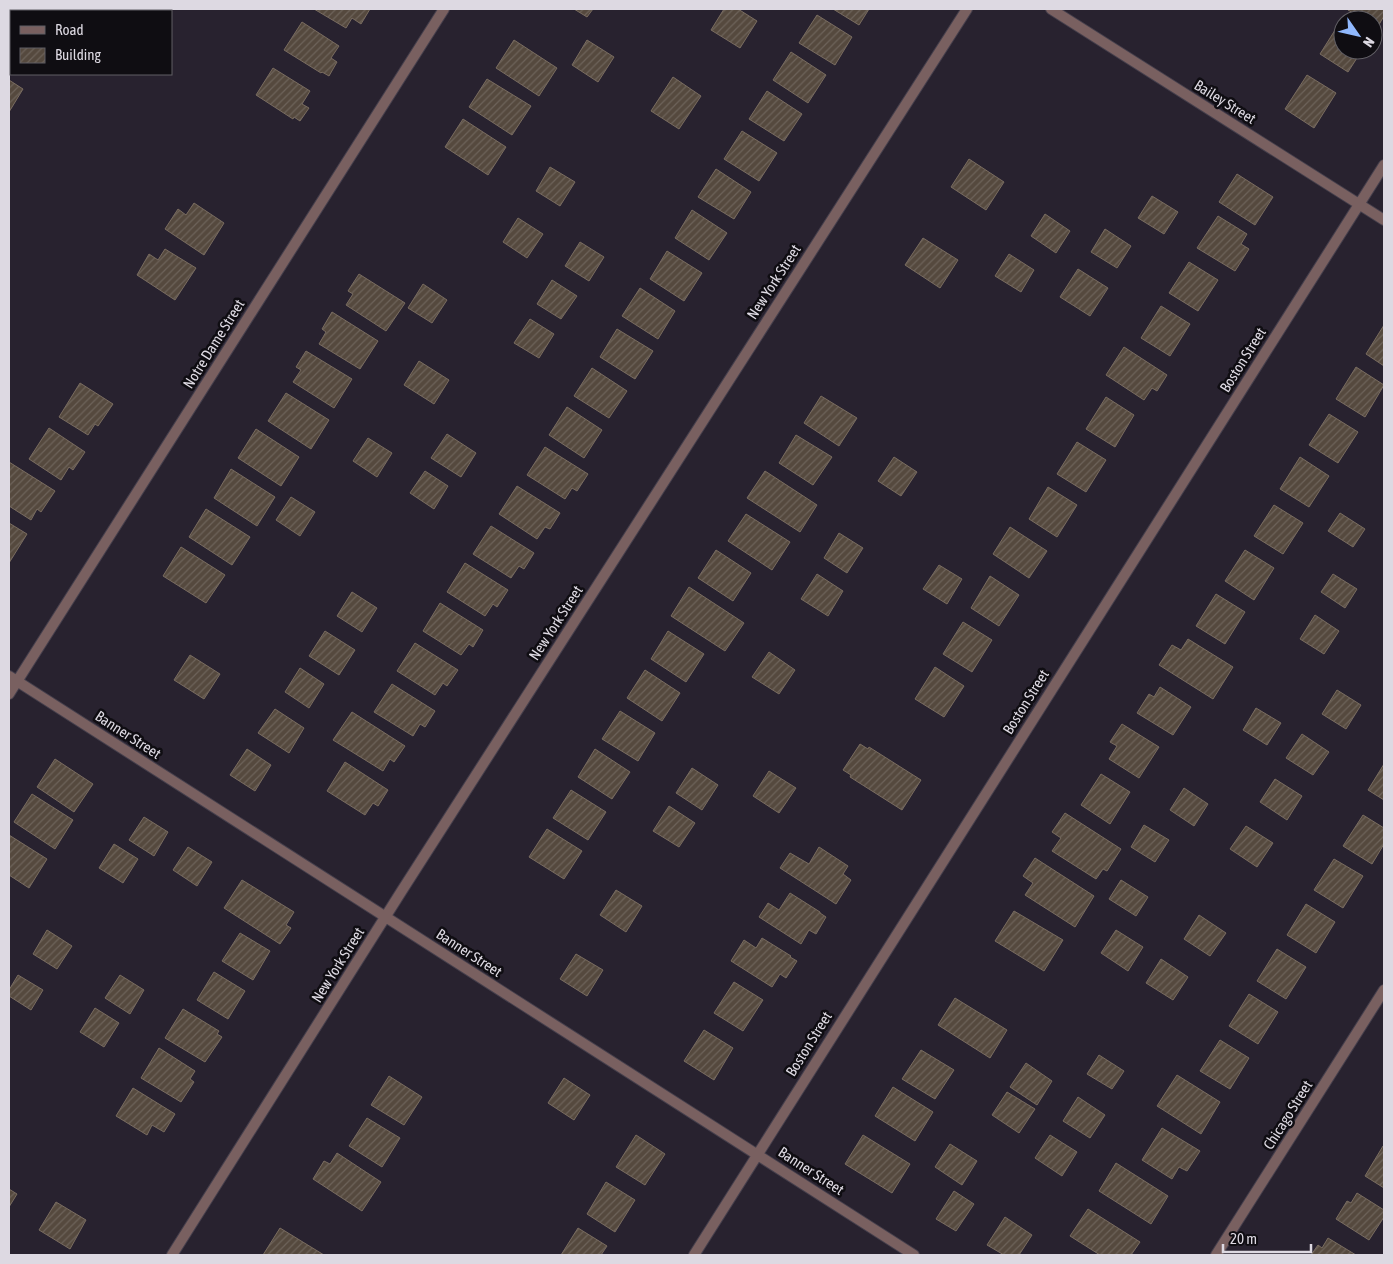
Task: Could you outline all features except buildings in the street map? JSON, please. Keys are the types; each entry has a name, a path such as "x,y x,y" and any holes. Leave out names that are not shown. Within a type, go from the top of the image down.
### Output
{"street":[{"name":"Notre Dame Street","path":"9,694 13,679 444,9"},
{"name":"New York Street","path":"172,1255 385,917 968,9"},
{"name":"Bailey Street","path":"1051,9 1384,220"},
{"name":"Boston Street","path":"694,1255 1384,165"},
{"name":"Banner Street","path":"13,679 914,1255"},
{"name":"Chicago Street","path":"1216,1255 1384,990"}]}
